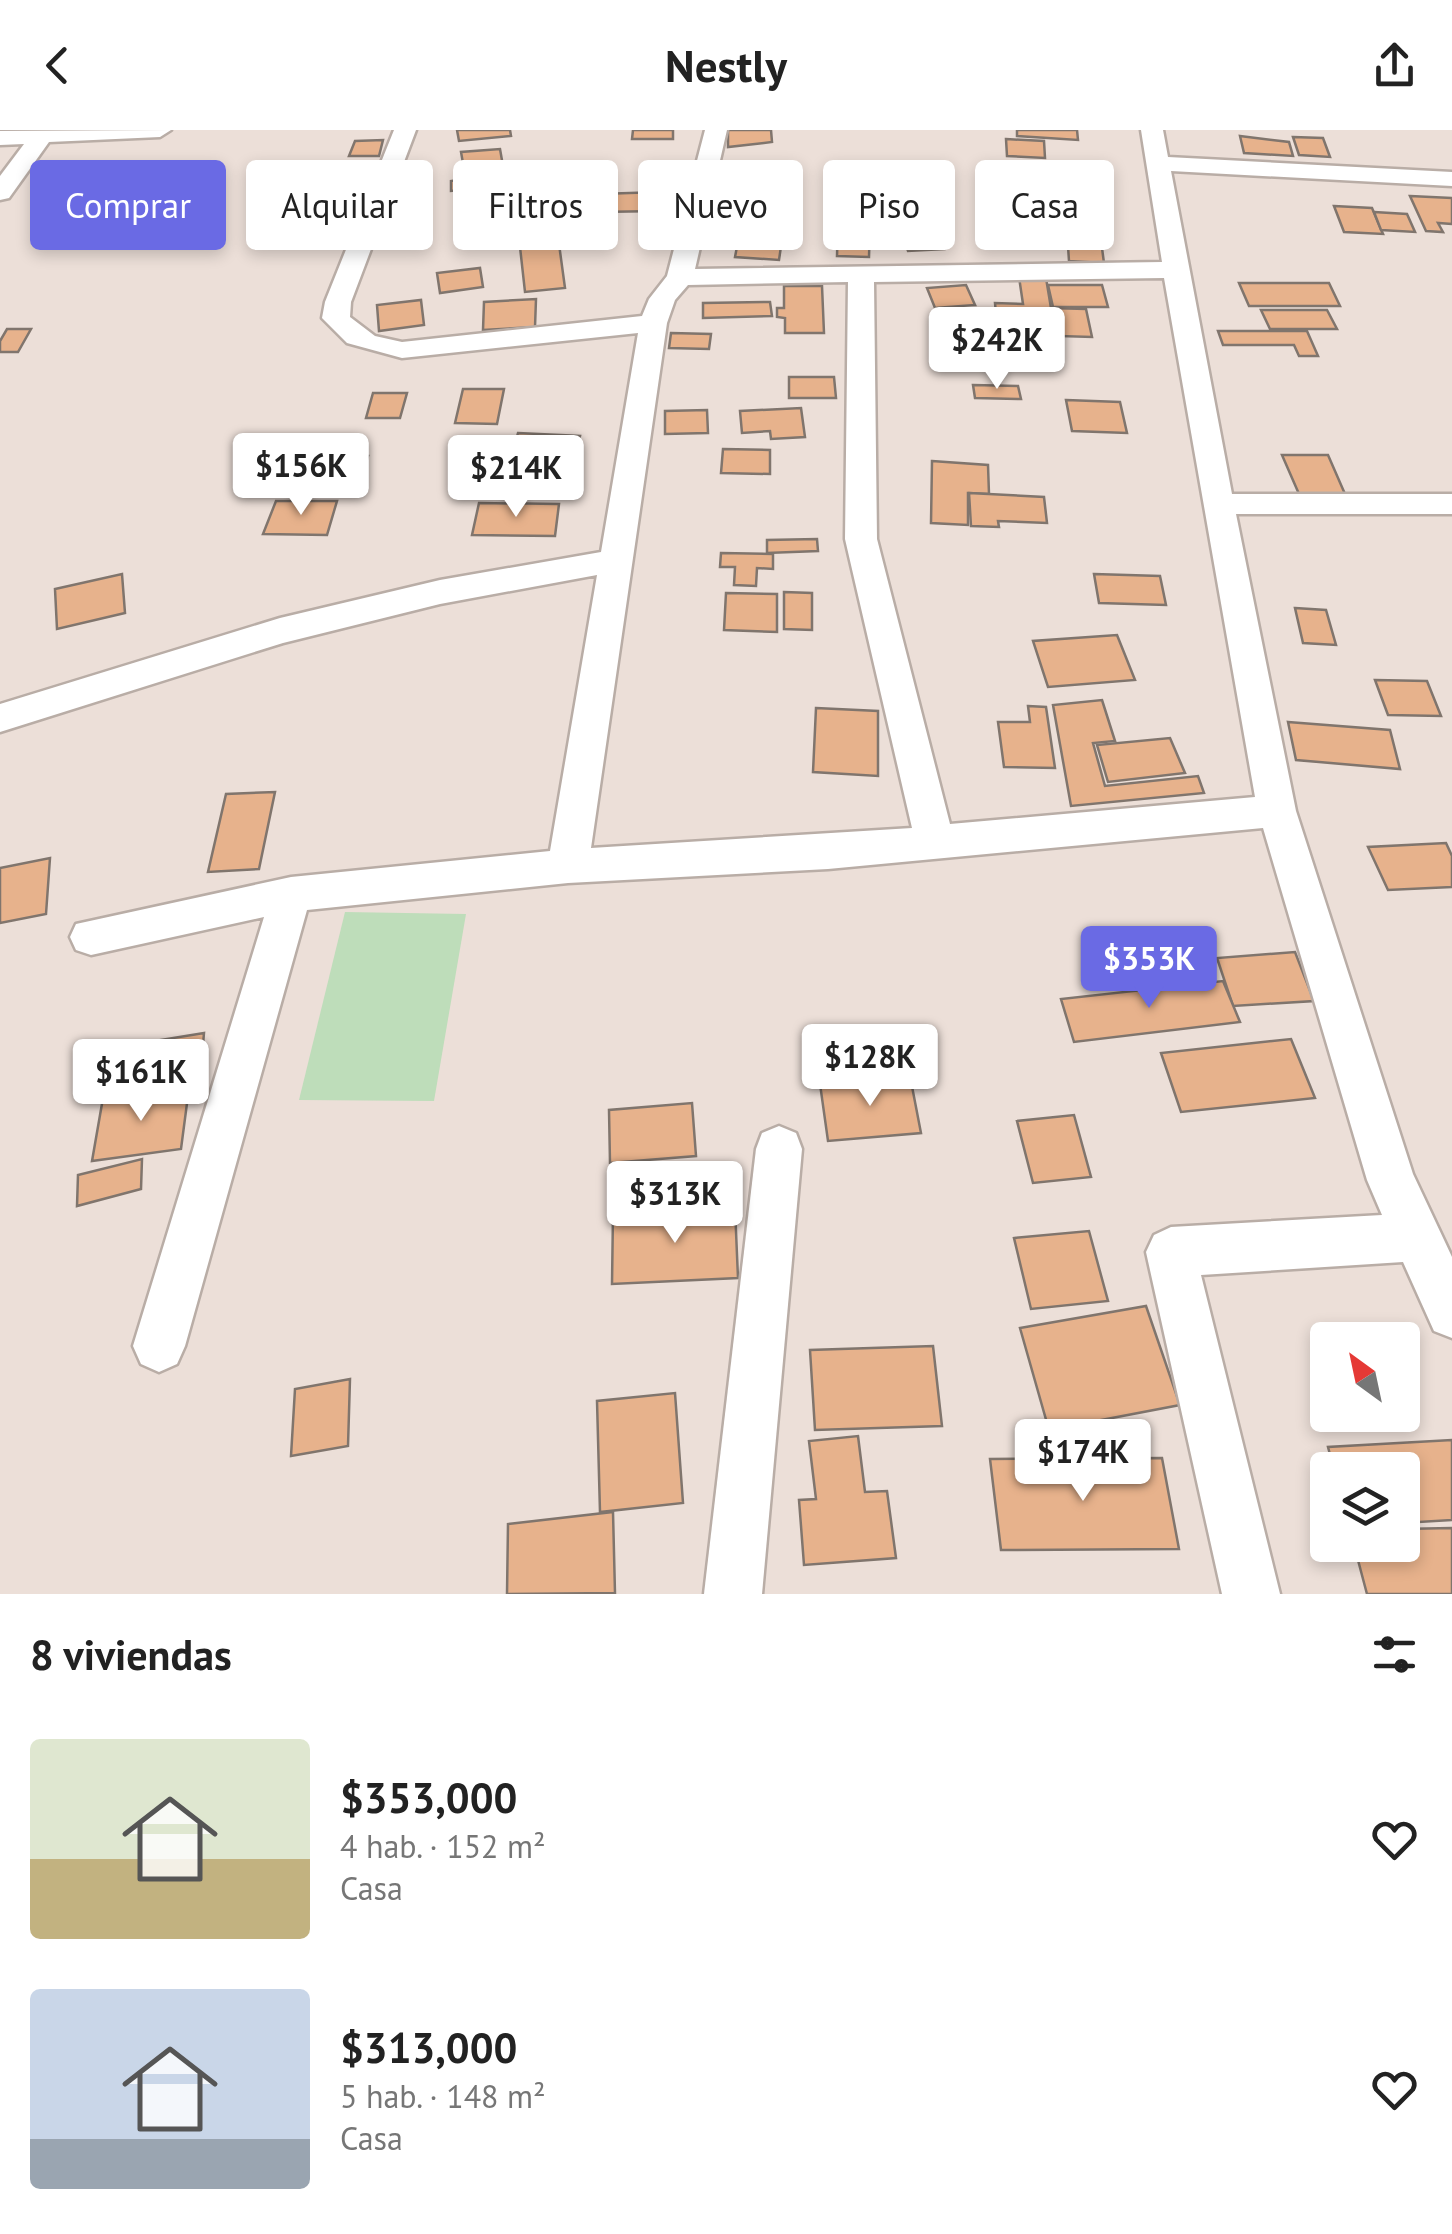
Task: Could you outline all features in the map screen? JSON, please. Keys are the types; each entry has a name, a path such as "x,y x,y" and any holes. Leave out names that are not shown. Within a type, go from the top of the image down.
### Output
{"street":[{"path":"0,138 160,130"},
{"path":"404,130 338,302 336,318 346,332 377,347 402,350 653,323"},
{"path":"568,866 653,323 662,299 680,277 716,130"},
{"path":"0,193 43,134"},
{"path":"1452,179 1154,146 1277,811 1392,1180 1452,1312"},
{"path":"680,277 1175,270"},
{"path":"861,274 862,538 935,843"},
{"path":"1218,504 1452,504"},
{"path":"0,718 280,631 440,592 613,561"},
{"path":"91,938 291,894 568,866 663,864 935,843 1277,811"},
{"path":"158,1346 291,894"},
{"path":"732,1594 779,1148"},
{"path":"1251,1594 1171,1252 1417,1237"}],"green space":[{"path":"345,912 466,914 434,1101 299,1100"}],"building":[{"path":"457,130 510,130 511,136 459,141"},
{"path":"633,130 673,130 673,139 632,139"},
{"path":"728,130 771,130 772,142 728,147"},
{"path":"1017,130 1077,130 1078,140 1017,136"},
{"path":"1240,136 1289,142 1293,156 1244,153"},
{"path":"1293,137 1323,138 1330,157 1299,155"},
{"path":"1006,139 1044,141 1045,158 1007,156"},
{"path":"383,140 379,156 349,156 355,141"},
{"path":"500,149 502,160 462,160 461,152"},
{"path":"618,193 638,193 638,211 618,212"},
{"path":"1410,196 1452,198 1452,224 1438,223 1443,232 1426,231"},
{"path":"1334,206 1372,208 1383,234 1344,232"},
{"path":"1374,212 1407,214 1415,232 1381,230"},
{"path":"520,250 560,250 565,288 525,292"},
{"path":"736,250 780,250 779,260 735,257"},
{"path":"837,250 869,250 869,257 837,256"},
{"path":"1068,250 1102,250 1104,263 1069,261"},
{"path":"480,268 483,287 440,293 437,273"},
{"path":"1019,277 1046,278 1051,308 1086,309 1092,337 1026,335 1027,341 1010,341 1007,315 996,314 995,303 1023,304"},
{"path":"1239,283 1329,283 1340,306 1249,306"},
{"path":"966,285 975,305 935,308 927,288"},
{"path":"1048,285 1102,285 1108,307 1053,307"},
{"path":"784,286 822,286 824,333 785,333 785,318 777,317 777,308 784,308"},
{"path":"536,299 535,327 483,330 484,302"},
{"path":"421,300 424,325 379,331 377,305"},
{"path":"770,302 772,316 703,318 703,303"},
{"path":"976,308 986,334 949,336 939,310"},
{"path":"1261,310 1327,310 1337,329 1270,329"},
{"path":"7,329 31,329 18,352 0,352 0,341"},
{"path":"1218,331 1307,331 1318,356 1299,356 1294,345 1223,345"},
{"path":"671,333 711,334 709,349 669,348"},
{"path":"932,342 973,342 978,366 936,366"},
{"path":"789,377 834,377 836,398 789,398"},
{"path":"973,385 1018,386 1021,399 975,398"},
{"path":"463,389 504,389 497,424 455,423"},
{"path":"373,393 407,393 400,418 366,418"},
{"path":"1066,400 1120,402 1127,433 1072,431"},
{"path":"801,408 805,437 771,439 770,431 742,433 740,411"},
{"path":"707,410 708,433 665,434 665,411"},
{"path":"518,433 580,436 573,462 511,459"},
{"path":"723,449 770,450 770,474 721,473"},
{"path":"1282,455 1328,455 1345,494 1299,494"},
{"path":"304,456 368,456 360,484 295,484"},
{"path":"932,461 988,465 989,494 968,493 968,525 931,523"},
{"path":"529,469 571,470 567,496 522,495"},
{"path":"969,493 1044,497 1047,523 998,521 999,527 971,526"},
{"path":"276,501 337,501 327,535 263,534"},
{"path":"479,503 559,504 555,536 472,535"},
{"path":"817,539 818,551 767,553 767,540"},
{"path":"721,553 773,554 773,569 757,568 756,586 734,585 735,567 720,567"},
{"path":"122,574 125,613 57,629 55,589"},
{"path":"1094,574 1160,576 1166,605 1099,603"},
{"path":"784,592 812,593 812,630 784,629"},
{"path":"726,593 777,594 777,632 724,630"},
{"path":"1295,608 1326,610 1336,645 1303,643"},
{"path":"1117,635 1135,680 1048,687 1033,641"},
{"path":"1375,680 1427,681 1441,716 1388,715"},
{"path":"1102,700 1115,741 1093,743 1105,786 1198,776 1204,793 1071,806 1053,705"},
{"path":"1028,706 1046,707 1055,768 1004,767 998,722 1030,722"},
{"path":"816,708 878,711 878,776 813,772"},
{"path":"1288,722 1390,730 1400,769 1296,760"},
{"path":"1170,738 1185,773 1108,782 1097,745"},
{"path":"275,792 259,869 208,872 226,794"},
{"path":"1446,843 1452,856 1452,887 1388,890 1368,847"},
{"path":"50,858 46,914 0,923 0,868"},
{"path":"1295,952 1314,1001 1233,1006 1217,958"},
{"path":"1223,981 1240,1022 1074,1042 1061,999"},
{"path":"204,1033 201,1068 101,1084 105,1049"},
{"path":"1291,1039 1315,1098 1181,1112 1161,1053"},
{"path":"910,1076 921,1133 828,1141 820,1084"},
{"path":"189,1088 181,1149 92,1161 103,1098"},
{"path":"692,1103 696,1156 610,1163 609,1110"},
{"path":"1074,1115 1091,1177 1033,1183 1017,1121"},
{"path":"142,1159 141,1189 77,1206 78,1175"},
{"path":"735,1208 738,1278 612,1284 613,1214"},
{"path":"1089,1231 1108,1301 1031,1309 1014,1238"},
{"path":"1146,1306 1180,1405 1049,1430 1020,1328"},
{"path":"933,1346 942,1426 815,1430 810,1350"},
{"path":"350,1379 348,1446 291,1456 295,1389"},
{"path":"675,1393 683,1503 600,1512 597,1401"},
{"path":"858,1436 865,1492 887,1491 896,1558 804,1565 799,1500 816,1499 809,1441"},
{"path":"1452,1440 1452,1520 1420,1522 1420,1452 1329,1452 1328,1447"},
{"path":"1162,1458 1179,1549 1001,1550 990,1459"},
{"path":"613,1512 615,1593 507,1594 508,1524"},
{"path":"1452,1528 1452,1594 1367,1594 1359,1562 1420,1562 1420,1529"}]}
